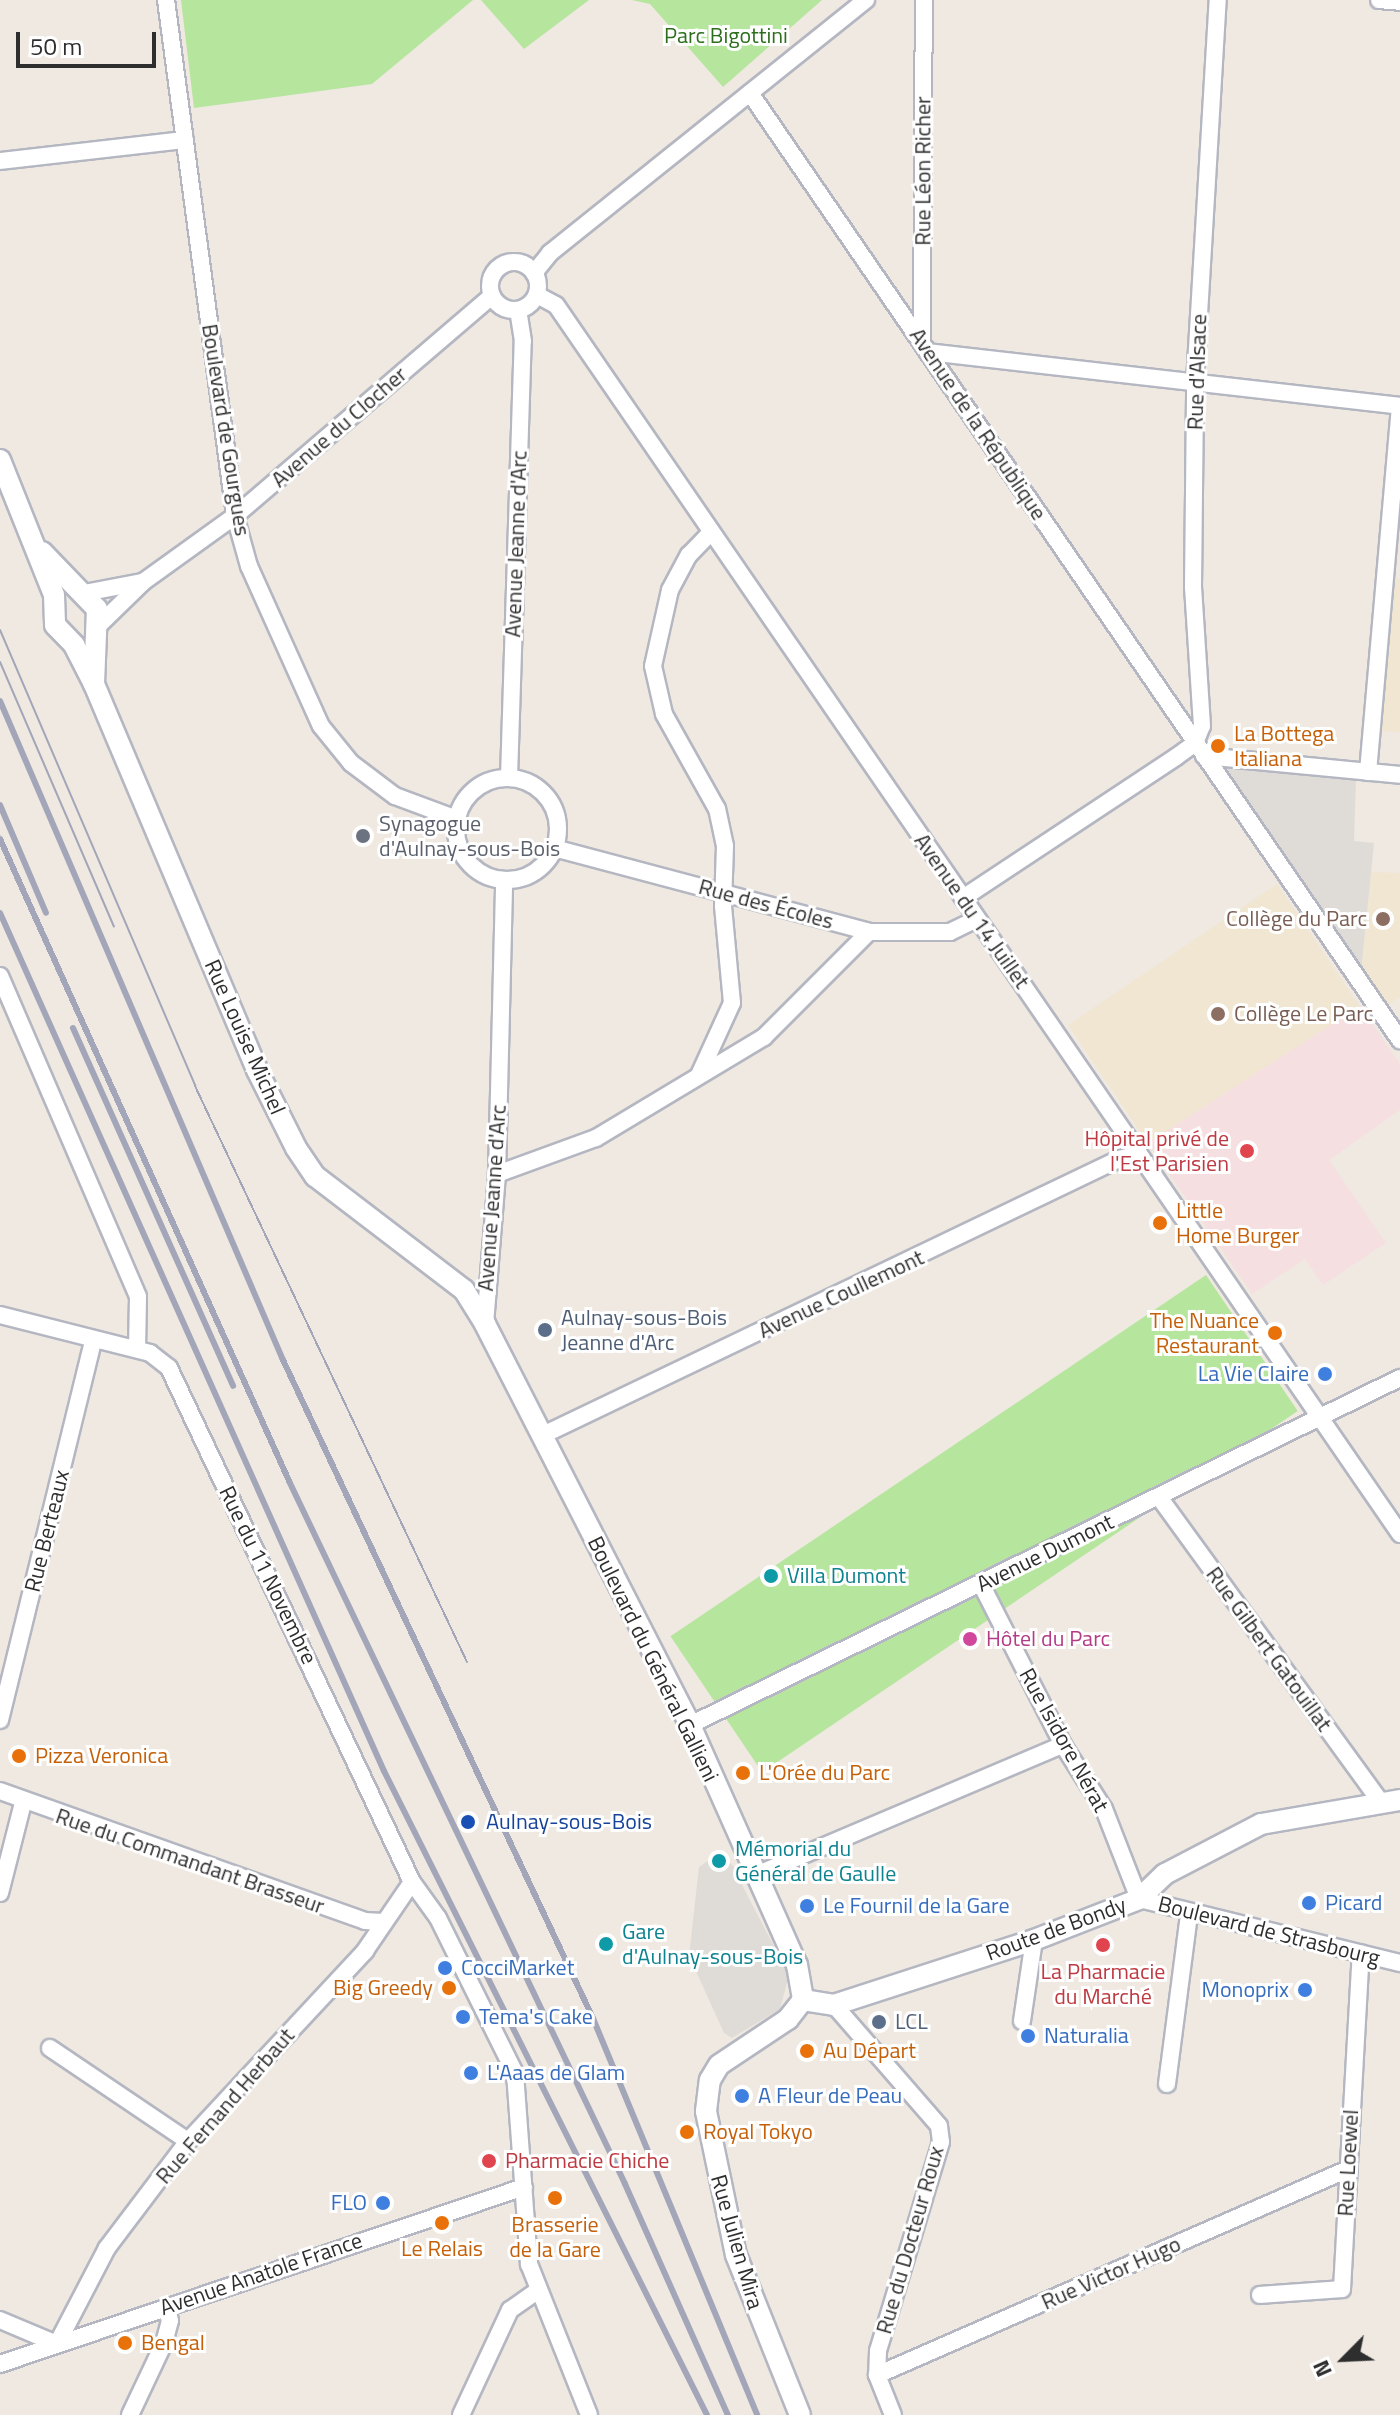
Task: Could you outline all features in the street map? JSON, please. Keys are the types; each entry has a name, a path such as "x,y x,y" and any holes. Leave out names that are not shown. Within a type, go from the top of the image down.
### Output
{"street":[{"name":"Boulevard de Gourgues","path":"166,0 235,516 249,566 321,726 351,763 395,796 457,819"},
{"path":"534,273 550,253 866,0"},
{"name":"Rue Léon Richer","path":"924,0 925,347"},
{"name":"Rue d'Alsace","path":"1200,749 1202,726 1193,587 1195,382 1218,0"},
{"path":"1379,0 1400,2"},
{"name":"Avenue de la République","path":"750,93 1400,1040"},
{"path":"0,161 185,140"},
{"path":"506,263 522,263 534,273 537,295 518,310 503,307 492,296 491,280 506,263"},
{"name":"Avenue du 14 Juillet","path":"537,295 556,305 1400,1534"},
{"name":"Avenue du Clocher","path":"97,632 143,582 235,516 492,296"},
{"name":"Avenue Jeanne d'Arc","path":"509,778 523,341 518,310"},
{"path":"925,347 1400,407 1368,772"},
{"name":"Rue Louise Michel","path":"0,460 54,595 55,625 74,645 94,684 257,1070 302,1161 343,1199 444,1272 464,1290 485,1324"},
{"path":"699,1075 732,1003 723,891 725,846 717,809 664,714 653,666 670,590 689,555 711,532"},
{"name":"Rue Louise Michel","path":"31,537 95,605 94,684"},
{"name":"Avenue du Clocher","path":"80,590 143,582"},
{"path":"54,595 80,590"},
{"path":"74,645 97,632"},
{"path":"963,898 1200,749 1400,775"},
{"path":"509,778 532,785 550,801 557,824 554,848 534,872 504,880 473,866 457,836 457,819 481,785 509,778"},
{"name":"Rue des Écoles","path":"554,848 869,932 950,932 977,919"},
{"name":"Avenue Jeanne d'Arc","path":"485,1324 497,1174 504,880"},
{"path":"497,1174 596,1138 657,1106 699,1075 764,1037 869,932"},
{"path":"0,976 138,1297 137,1349 93,1341 0,1315"},
{"name":"Avenue Coullemont","path":"543,1435 1119,1159 1139,1154"},
{"name":"Boulevard du Général Gallieni","path":"485,1324 690,1725 797,1965 803,2000"},
{"name":"Rue Berteaux","path":"0,1720 93,1341"},
{"name":"Rue du 11 Novembre","path":"137,1349 169,1368 412,1882 438,1918 515,2073 527,2254 589,2415"},
{"name":"Avenue Dumont","path":"690,1725 1400,1378"},
{"name":"Rue Gilbert Gatouillat","path":"1159,1497 1379,1800"},
{"name":"Rue Isidore Nérat","path":"981,1584 1063,1745 1104,1809 1139,1899"},
{"path":"756,1875 1063,1745"},
{"name":"Rue du Commandant Brasseur","path":"0,1791 23,1803 365,1921 383,1922"},
{"name":"Route de Bondy","path":"803,2000 834,2005 1034,1940 1139,1899 1165,1874 1261,1824 1379,1800 1400,1800"},
{"path":"0,1893 23,1803"},
{"name":"Rue Fernand Herbaut","path":"57,2344 107,2248 188,2141 365,1951 412,1882"},
{"name":"Boulevard de Strasbourg","path":"1139,1899 1189,1914 1400,1963"},
{"path":"1167,2084 1189,1914"},
{"path":"1022,2021 1034,1940"},
{"name":"Rue Loewel","path":"1260,2295 1342,2289 1346,2170 1361,1954"},
{"name":"Rue Julien Mira","path":"800,2415 736,2255 706,2111 710,2080 719,2065 788,2019 803,2000"},
{"name":"Rue du Docteur Roux","path":"834,2005 939,2126 941,2142 878,2351 877,2375 893,2415"},
{"path":"50,2048 188,2141"},
{"name":"Rue Victor Hugo","path":"877,2375 1346,2170"},
{"name":"Avenue Anatole France","path":"0,2364 524,2187"},
{"path":"461,2415 510,2310 539,2290"},
{"path":"130,2415 164,2343 170,2321 167,2307"},
{"path":"0,2320 57,2344"}],"shaded area":[{"path":"1395,578 1400,579 1400,732 1382,731"},
{"path":"1218,765 1356,780 1354,841 1374,843 1361,973"},
{"name":"Collège du Parc","path":"1371,872 1400,873 1400,997 1387,1006 1362,965"},
{"name":"Collège Le Parc","path":"1277,884 1360,1007 1151,1148 1068,1025"},
{"name":"Hôpital privé de l'Est Parisien","path":"1360,1006 1400,1064 1400,1110 1329,1160 1386,1243 1323,1285 1305,1259 1252,1294 1148,1143"},
{"path":"715,1856 726,1858 744,1878 741,1883 789,1975 780,2009 732,2038 724,2033 689,1956 699,1867"}],"green space":[{"path":"181,0 473,0 372,84 194,108"},
{"path":"481,0 589,0 524,49"},
{"name":"Parc Bigottini","path":"632,0 822,0 723,87 650,4"},
{"path":"1206,1275 1298,1411 762,1772 670,1636"}],"tram line":[{"path":"0,630 195,1086 467,1662"},
{"path":"0,662 114,927"}],"railway":[{"path":"0,701 283,1360 592,2016 757,2415"},
{"path":"0,805 46,913"},
{"path":"0,839 289,1481 625,2184 728,2415"},
{"path":"0,913 384,1771 707,2415"},
{"path":"73,1028 233,1386"}],"place":[{"name":"La Bottega Italiana","path":"1218,746"},
{"name":"Synagogue d'Aulnay-sous-Bois","path":"363,836"},
{"name":"Collège du Parc","path":"1383,919"},
{"name":"Collège Le Parc","path":"1218,1014"},
{"name":"Hôpital privé de l'Est Parisien","path":"1247,1151"},
{"name":"Little Home Burger","path":"1160,1223"},
{"name":"Aulnay-sous-Bois Jeanne d'Arc","path":"545,1330"},
{"name":"The Nuance Restaurant","path":"1275,1333"},
{"name":"La Vie Claire","path":"1325,1374"},
{"name":"Villa Dumont","path":"771,1576"},
{"name":"Hôtel du Parc","path":"970,1639"},
{"name":"Pizza Veronica","path":"19,1756"},
{"name":"L'Orée du Parc","path":"743,1773"},
{"name":"Aulnay-sous-Bois","path":"468,1822"},
{"name":"Mémorial du Général de Gaulle","path":"719,1861"},
{"name":"Picard","path":"1309,1903"},
{"name":"Le Fournil de la Gare","path":"807,1906"},
{"name":"Gare d'Aulnay-sous-Bois","path":"606,1944"},
{"name":"La Pharmacie du Marché","path":"1103,1945"},
{"name":"CocciMarket","path":"445,1968"},
{"name":"Big Greedy","path":"449,1988"},
{"name":"Monoprix","path":"1305,1990"},
{"name":"Tema's Cake","path":"463,2017"},
{"name":"LCL","path":"879,2022"},
{"name":"Naturalia","path":"1028,2036"},
{"name":"Au Départ","path":"807,2051"},
{"name":"L'Aaas de Glam","path":"471,2073"},
{"name":"A Fleur de Peau","path":"742,2096"},
{"name":"Royal Tokyo","path":"687,2132"},
{"name":"Pharmacie Chiche","path":"489,2161"},
{"name":"Brasserie de la Gare","path":"555,2198"},
{"name":"FLO","path":"383,2203"},
{"name":"Le Relais","path":"442,2223"},
{"name":"Bengal","path":"125,2343"}]}
